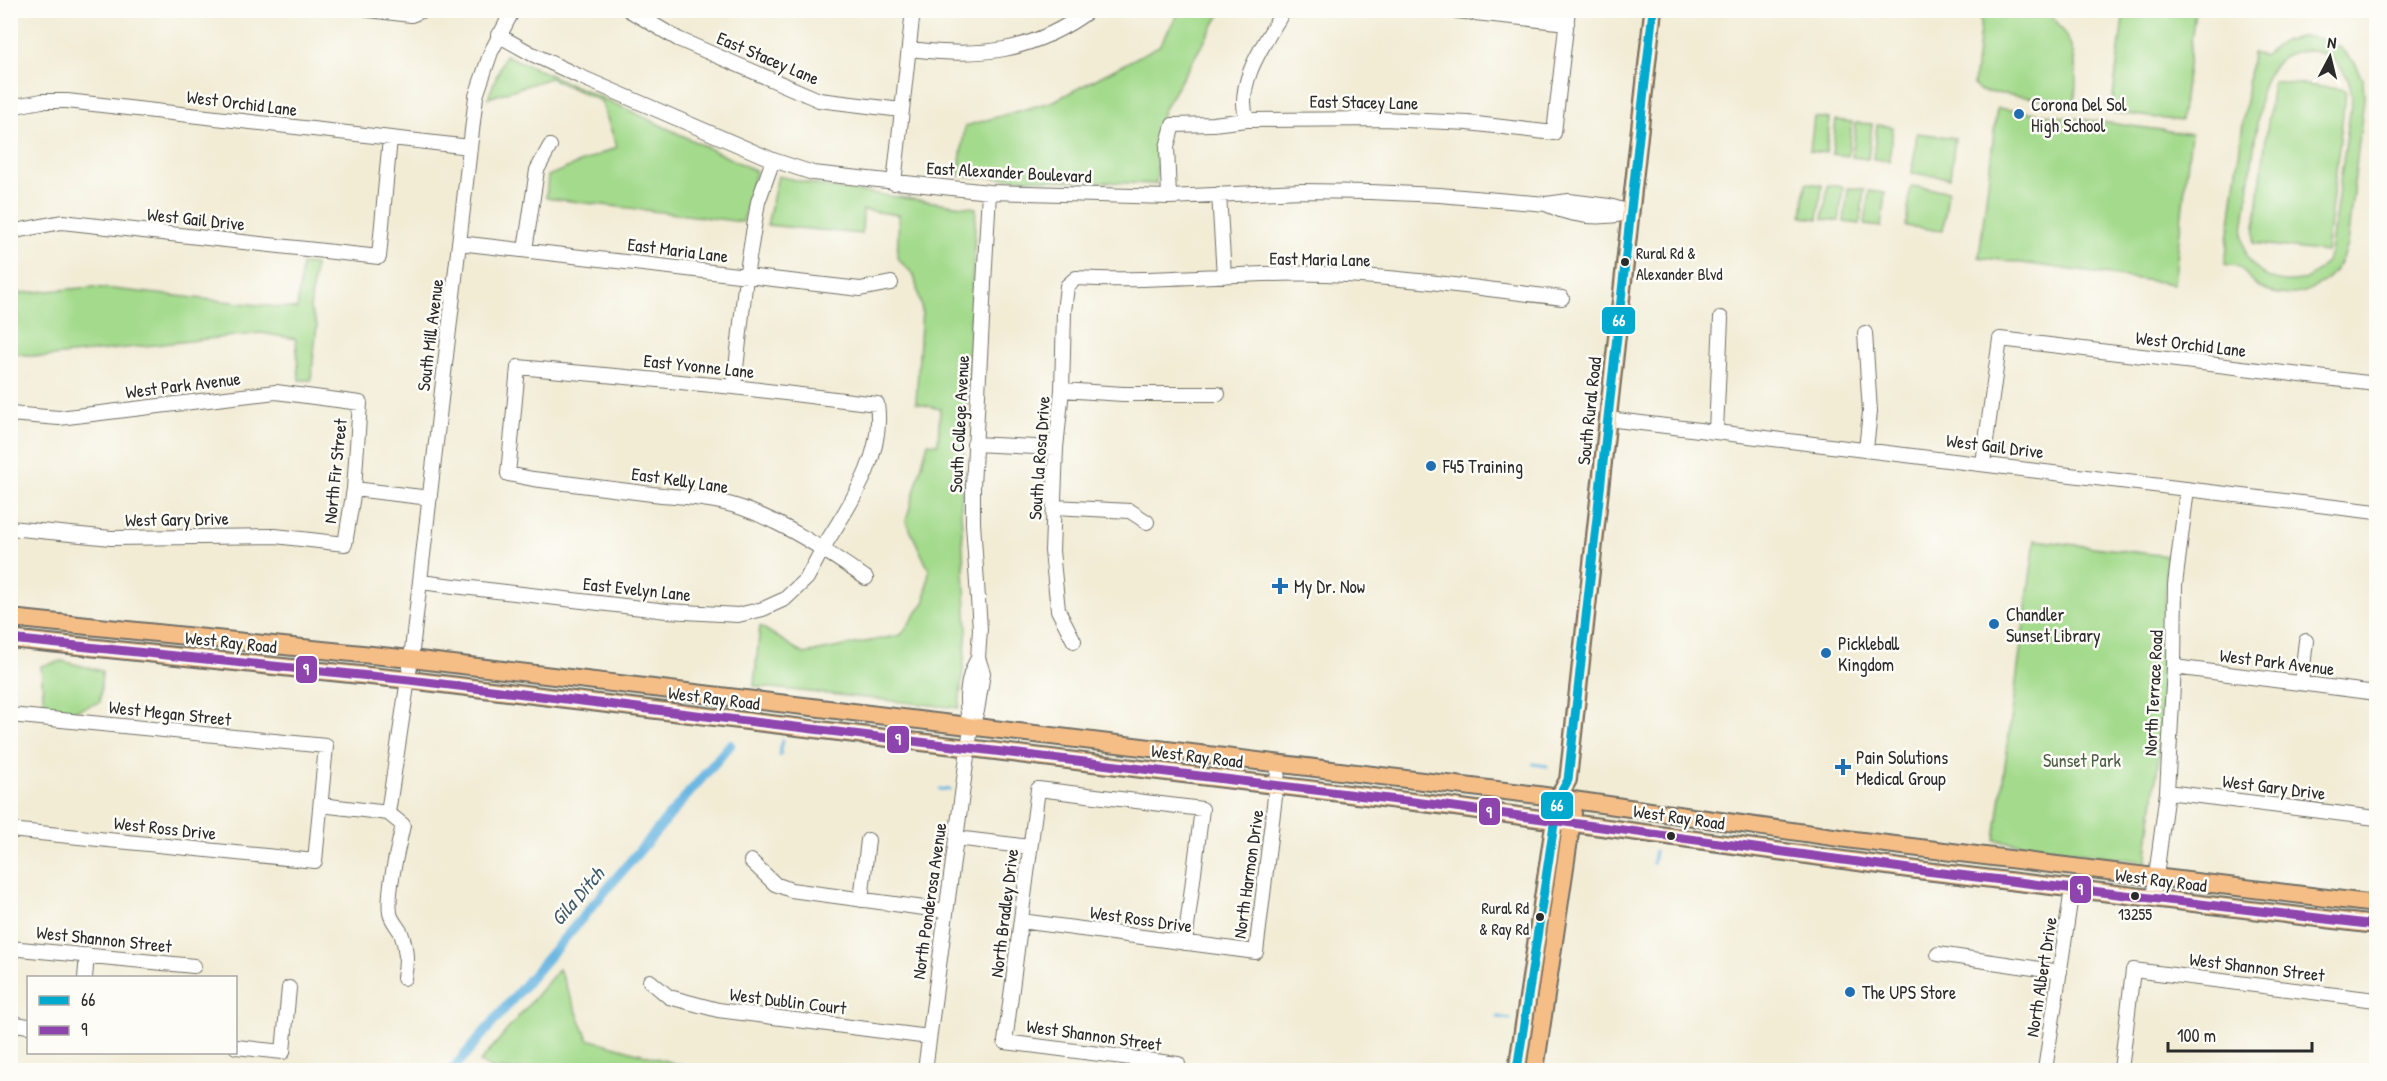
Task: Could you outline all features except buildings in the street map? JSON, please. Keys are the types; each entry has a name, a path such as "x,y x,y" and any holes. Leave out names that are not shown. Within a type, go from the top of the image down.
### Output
{"main road":[{"name":"South Rural Road","path":"1565,810 1653,10"},
{"name":"West Ray Road","path":"10,618 410,670 969,737 1279,764 1565,810 1851,861 2376,926"},
{"name":"West Ray Road","path":"10,639 410,670"},
{"name":"West Ray Road","path":"969,737 1277,786 1565,810 1854,840 2376,904"},
{"path":"1517,1071 1565,810"},
{"path":"1534,1071 1565,810"},
{"path":"1851,861 1854,840"}],"street":[{"path":"369,10 417,13"},
{"name":"South Mill Avenue","path":"388,813 410,670 476,96 482,73 498,35 513,10"},
{"name":"East Stacey Lane","path":"629,10 678,39 819,100 901,110"},
{"path":"894,183 913,10"},
{"path":"910,49 950,54 997,52 1036,40 1067,27 1090,10"},
{"path":"1247,120 1244,111 1245,87 1257,57 1284,10"},
{"path":"1447,10 1567,17"},
{"name":"East Stacey Lane","path":"1169,197 1167,147 1173,125 1247,120 1383,119 1468,123 1554,133 1567,17"},
{"name":"East Alexander Boulevard","path":"498,35 542,59 773,160 813,173 989,192 1169,197 1370,192 1546,204 1569,201 1610,206 1630,212"},
{"name":"West Orchid Lane","path":"10,107 42,101 67,101 470,147"},
{"name":"West Gail Drive","path":"10,232 62,222 379,257 390,138"},
{"path":"525,250 537,170 549,146"},
{"path":"734,387 746,276 758,202 773,160"},
{"name":"South College Avenue","path":"969,737 966,710 970,671 978,658 979,609 973,523 975,444 989,192"},
{"path":"1219,194 1224,276"},
{"name":"East Maria Lane","path":"459,243 860,289 891,283"},
{"name":"East Maria Lane","path":"1076,278 1116,280 1325,274 1395,279 1562,298"},
{"name":"South la Rosa Drive","path":"1074,641 1058,610 1052,551 1056,448 1062,390 1064,312 1067,286 1076,278"},
{"path":"1716,431 1721,318"},
{"path":"1865,333 1870,412 1866,449"},
{"name":"West Orchid Lane","path":"1983,463 2000,339 2376,384"},
{"name":"East Yvonne Lane","path":"508,474 518,367 734,387 877,404"},
{"path":"1062,390 1123,394 1218,394"},
{"name":"West Park Avenue","path":"10,414 59,418 276,392 360,403"},
{"name":"North Fir Street","path":"345,544 354,489 360,403"},
{"name":"East Evelyn Lane","path":"420,582 667,611 738,615 763,609 786,599 807,578 867,474 879,421 877,404"},
{"name":"West Gail Drive","path":"1608,419 2376,512"},
{"path":"975,444 1056,448"},
{"name":"East Kelly Lane","path":"508,474 533,479 705,499 740,507 774,521 823,548 866,578"},
{"path":"354,489 430,498"},
{"name":"North Terrace Road","path":"2153,899 2166,792 2174,667 2175,585 2187,489"},
{"path":"1054,507 1130,511 1147,522"},
{"name":"West Gary Drive","path":"10,528 111,538 275,536 345,544"},
{"path":"2301,683 2306,641"},
{"name":"West Park Avenue","path":"2174,667 2376,693"},
{"name":"West Megan Street","path":"10,715 326,746 321,806"},
{"name":"North Ponderosa Avenue","path":"925,1071 969,737"},
{"name":"North Harmon Drive","path":"1256,952 1279,764"},
{"name":"North Bradley Drive","path":"1005,1041 1038,789 1202,809 1185,943"},
{"name":"West Gary Drive","path":"2166,792 2376,818"},
{"path":"321,806 388,813 403,825 393,879 390,914 400,933 408,960 405,978"},
{"name":"West Ross Drive","path":"10,830 315,861 321,806"},
{"path":"956,838 1030,847"},
{"path":"861,900 868,840"},
{"path":"751,861 775,884 790,890 946,911"},
{"name":"North Albert Drive","path":"2045,1071 2072,889"},
{"name":"West Ross Drive","path":"1021,921 1256,952"},
{"name":"West Shannon Street","path":"10,948 194,966"},
{"path":"1938,954 2060,972"},
{"path":"85,976 87,955"},
{"name":"West Shannon Street","path":"2121,1071 2133,970 2376,1000"},
{"name":"West Dublin Court","path":"650,981 669,997 718,1010 929,1037"},
{"path":"237,1047 283,1052 289,988"},
{"path":"10,1023 27,1026"},
{"name":"West Shannon Street","path":"1005,1041 1178,1067"}],"green space":[{"path":"1180,11 1222,11 1162,112 1156,184 958,176 965,126 1054,101 1159,46"},
{"path":"1982,11 2047,11 2064,32 2073,53 2076,76 2075,103 1979,91 1974,85"},
{"path":"2124,11 2195,11 2181,121 2111,112"},
{"path":"2300,37 2318,38 2340,48 2355,63 2363,79 2364,98 2347,244 2342,258 2326,279 2315,287 2303,292 2276,294 2254,284 2239,267 2225,264 2252,53 2264,56 2283,41","holes":["2308,50 2318,52 2333,60 2344,72 2352,98 2330,253 2320,269 2307,278 2292,282 2277,281 2263,274 2252,264 2245,249 2243,231 2262,86 2269,71 2285,56"]},
{"path":"505,55 629,110 756,171 743,222 546,198 548,176 617,147 601,101 550,78 488,98"},
{"path":"2273,81 2346,90 2326,252 2253,243"},
{"path":"1997,108 2191,134 2174,284 1979,257"},
{"path":"1814,117 1830,119 1826,153 1810,151"},
{"path":"1836,120 1852,122 1848,156 1832,154"},
{"path":"1856,123 1872,124 1868,159 1852,157"},
{"path":"1877,125 1893,127 1889,161 1873,159"},
{"path":"1917,133 1955,138 1950,178 1912,173"},
{"path":"778,176 826,187 976,208 961,511 967,630 959,708 754,686 760,626 804,654 901,635 925,601 929,570 906,521 928,443 938,444 940,409 916,403 922,310 914,275 897,258 899,215 863,210 862,234 767,225"},
{"path":"1806,183 1822,185 1818,219 1802,217"},
{"path":"1828,185 1843,187 1839,221 1823,219"},
{"path":"1911,186 1948,191 1943,231 1906,226"},
{"path":"1848,188 1864,189 1860,224 1844,222"},
{"path":"1869,191 1885,193 1881,227 1865,225"},
{"path":"302,264 315,265 310,309 317,325 311,380 299,380 296,339 262,333 44,357 11,353 11,294 94,287 297,309"},
{"name":"Sunset Park","path":"2035,540 2167,556 2159,756 2146,862 1995,840"},
{"path":"62,661 102,671 100,702 71,712 44,708 41,666"},
{"path":"559,969 588,1039 698,1070 494,1070 480,1062"}],"waterway":[{"path":"780,755 782,740"},
{"name":"Gila Ditch","path":"452,1070 730,745"},
{"path":"1533,764 1547,766"},
{"path":"940,789 950,790"},
{"path":"1653,863 1655,851"},
{"path":"1498,1017 1510,1019"}],"transit line":[{"name":"66","path":"1517,1070 1558,798 1568,780 1653,10"},
{"name":"9","path":"10,639 409,680 1447,806 1909,869 2376,925"}],"place":[{"name":"Corona Del Sol High School","path":"2019,114"},
{"name":"Rural Rd & Alexander Blvd","path":"1625,262"},
{"name":"F45 Training","path":"1431,466"},
{"name":"My Dr. Now","path":"1280,586"},
{"name":"Chandler Sunset Library","path":"1994,624"},
{"name":"Pickleball Kingdom","path":"1826,653"},
{"name":"Pain Solutions Medical Group","path":"1843,767"},
{"name":"13255","path":"2135,896"},
{"name":"Rural Rd & Ray Rd","path":"1540,917"},
{"name":"The UPS Store","path":"1850,992"}]}
